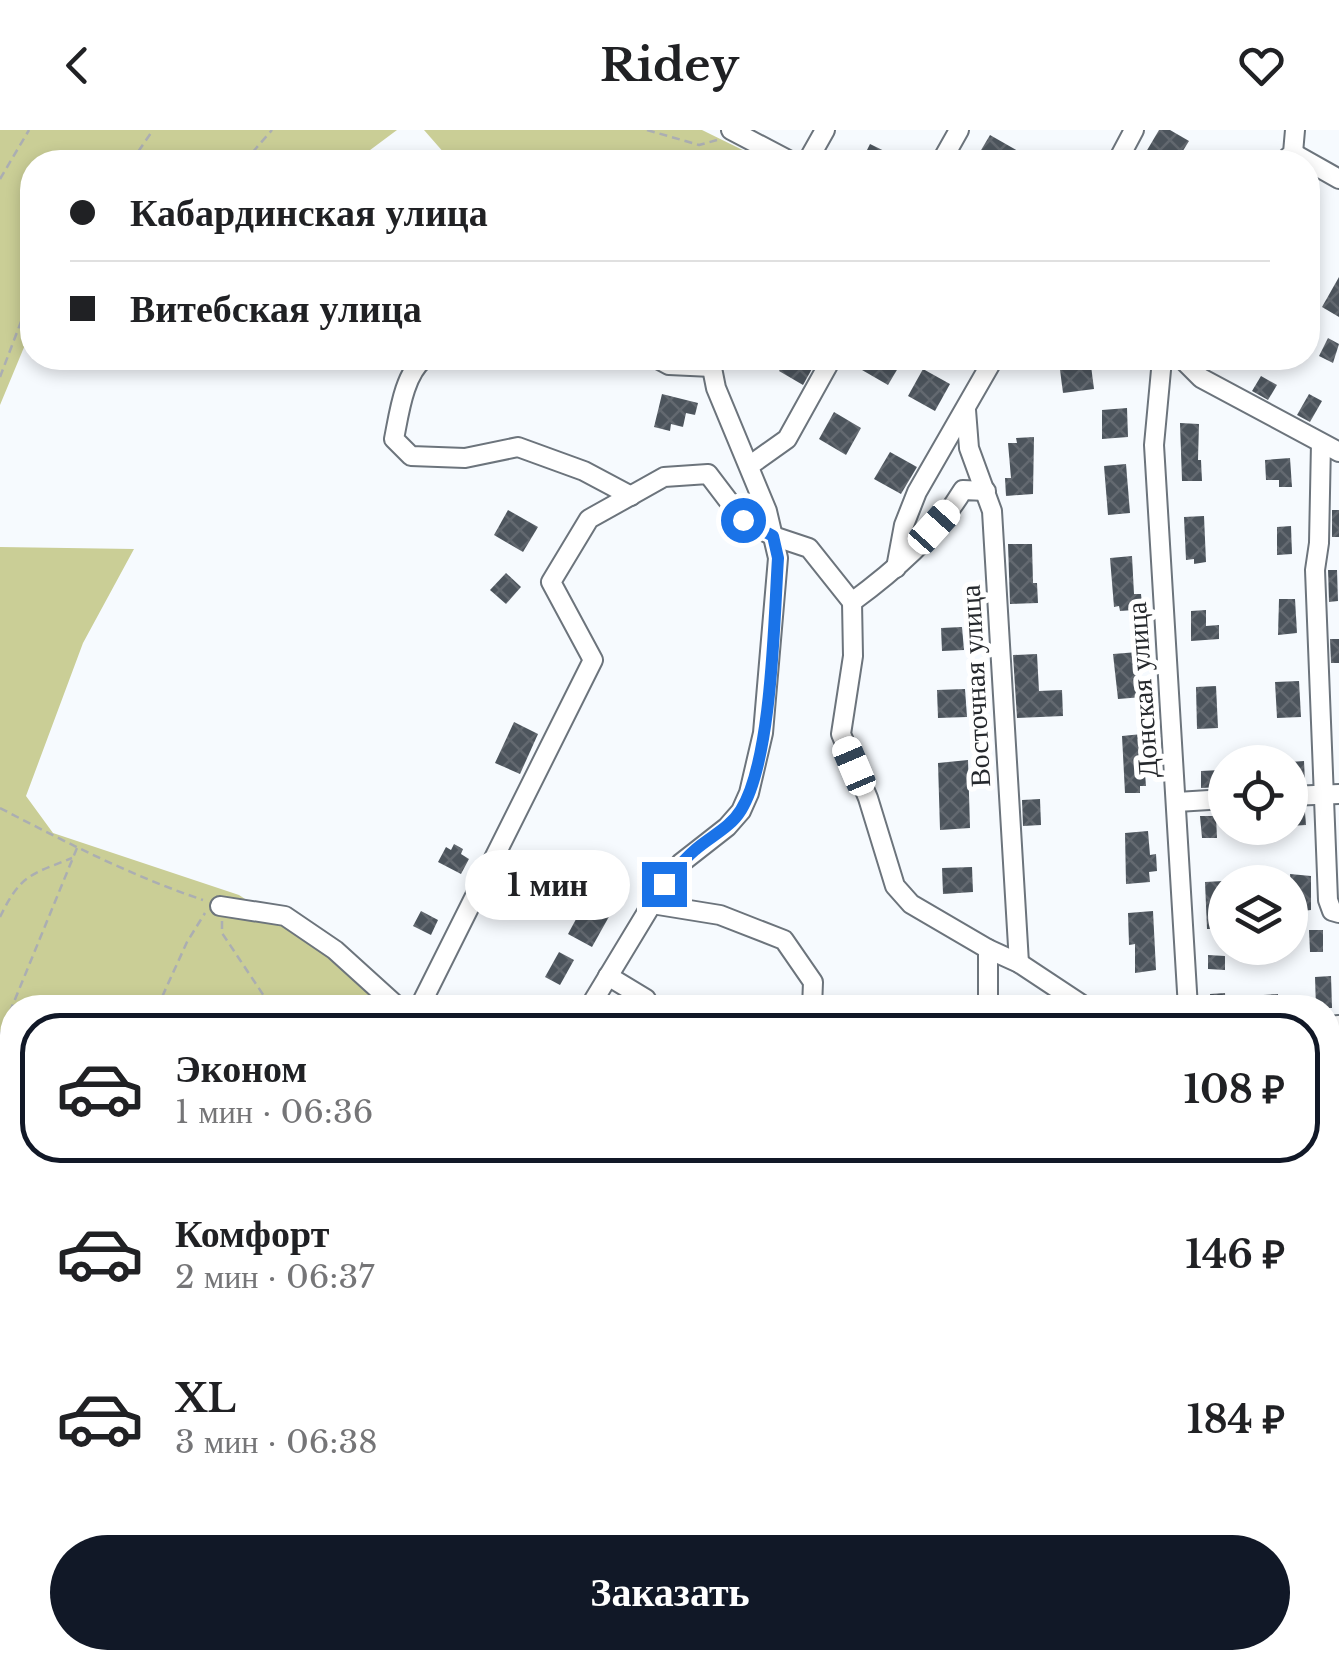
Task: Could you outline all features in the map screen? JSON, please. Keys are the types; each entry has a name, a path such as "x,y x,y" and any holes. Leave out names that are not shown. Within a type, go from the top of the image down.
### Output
{"street":[{"path":"734,132 769,150"},
{"path":"414,370 394,439 411,456 465,458 518,447 584,471 630,496"},
{"path":"597,995 681,863 727,827 740,811 750,793 763,734 778,558 713,370"},
{"path":"749,466 787,439 825,370"},
{"path":"896,570 904,525 917,492 988,370"},
{"name":"Донская улица","path":"1158,370 1154,444 1187,995"},
{"path":"1176,370 1201,378 1339,452"},
{"path":"1193,370 1201,378"},
{"name":"Восточная улица","path":"966,410 969,448 992,511 1019,962"},
{"path":"1321,442 1319,544 1314,570 1318,676 1331,794 1328,900 1332,910 1339,913"},
{"path":"852,602 896,570 953,506 962,490 969,448"},
{"path":"425,995 592,660 550,582 589,519 664,478 708,474 743,520 773,536 809,548 852,602 853,656 841,734 868,798 896,886 911,904 1019,962 1068,995"},
{"path":"962,490 986,491"},
{"path":"1319,544 1339,544"},
{"path":"1318,676 1339,675"},
{"path":"1177,802 1208,801"},
{"path":"652,904 720,915 784,940 813,982 812,995"},
{"path":"220,906 285,916 334,950 384,995"},
{"path":"988,948 988,995"},
{"path":"608,976 639,995"}],"path":[{"path":"0,179 29,130"},
{"path":"254,150 272,130"},
{"path":"647,130 699,146 734,132"},
{"path":"0,377 20,325"},
{"path":"0,808 157,885 210,903 187,942 164,995"},
{"path":"17,995 78,848"},
{"path":"0,917 14,888 29,875 74,858"},
{"path":"220,906 222,933 263,995"}],"green space":[{"path":"0,130 397,130 370,150 20,150 20,357 0,405"},
{"path":"424,130 702,130 743,150 442,150"},
{"path":"0,547 134,549 83,643 26,796 53,833 239,895 390,995 0,995"}],"building":[{"path":"1159,130 1170,130 1189,141 1183,150 1147,150"},
{"path":"990,135 1016,150 981,150"},
{"path":"1339,277 1339,317 1322,307"},
{"path":"1328,338 1339,344 1333,363 1320,354"},
{"path":"780,370 811,370 803,385"},
{"path":"862,370 897,370 888,385"},
{"path":"922,370 950,384 935,411 908,396"},
{"path":"1060,370 1092,370 1094,389 1063,393"},
{"path":"1261,376 1277,385 1268,400 1252,391"},
{"path":"662,394 698,403 695,415 686,413 683,427 671,424 670,431 654,427"},
{"path":"1309,394 1322,401 1310,422 1297,415"},
{"path":"1127,408 1128,437 1102,439 1102,410"},
{"path":"834,412 861,428 846,455 819,439"},
{"path":"1180,423 1199,424 1202,481 1182,481"},
{"path":"1034,437 1033,494 1006,496 1005,478 1011,478 1008,443 1017,443 1016,438"},
{"path":"890,452 917,467 901,494 874,479"},
{"path":"1290,458 1292,487 1279,487 1279,480 1266,480 1265,460"},
{"path":"1126,464 1130,513 1108,515 1104,466"},
{"path":"508,510 538,527 523,552 494,535"},
{"path":"1332,510 1339,510 1339,537 1332,537"},
{"path":"1204,516 1206,562 1194,564 1194,559 1186,560 1184,517"},
{"path":"1291,526 1292,554 1277,555 1277,527"},
{"path":"1008,544 1032,544 1038,603 1010,604"},
{"path":"1132,556 1134,594 1141,594 1142,604 1134,606 1134,610 1120,611 1119,606 1114,607 1110,558"},
{"path":"1328,570 1337,570 1338,601 1329,602"},
{"path":"506,573 521,587 506,604 490,590"},
{"path":"1279,599 1295,599 1297,633 1278,635"},
{"path":"1206,610 1206,626 1219,625 1219,639 1191,641 1191,611"},
{"path":"962,627 964,650 942,651 941,628"},
{"path":"1330,639 1339,639 1339,663 1331,663"},
{"path":"1138,652 1143,697 1118,699 1113,654"},
{"path":"1037,654 1039,691 1062,690 1063,716 1017,718 1013,655"},
{"path":"1299,681 1301,717 1277,718 1275,682"},
{"path":"1216,686 1218,728 1197,729 1196,687"},
{"path":"965,689 967,717 938,718 937,690"},
{"path":"514,722 538,734 520,774 495,763"},
{"path":"1142,734 1146,786 1140,786 1140,793 1125,793 1122,736"},
{"path":"968,760 970,828 940,830 938,763"},
{"path":"1201,771 1208,771 1208,788 1201,788"},
{"path":"1040,799 1041,825 1023,826 1022,800"},
{"path":"1200,816 1208,816 1208,838 1202,838"},
{"path":"1148,831 1150,855 1156,854 1157,871 1149,872 1150,882 1126,884 1125,833"},
{"path":"454,844 469,859 461,874 438,862 446,847 451,850"},
{"path":"972,867 973,892 943,894 942,868"},
{"path":"1308,876 1311,876 1308,910"},
{"path":"1208,882 1208,929 1207,929"},
{"path":"595,884 620,897 592,947 568,934"},
{"path":"421,911 438,920 431,935 413,926"},
{"path":"1153,911 1156,970 1135,973 1135,944 1129,945 1128,913"},
{"path":"1309,930 1323,930 1323,952 1310,952"},
{"path":"559,952 574,960 560,985 545,977"},
{"path":"1208,965 1225,965 1225,970 1208,969"},
{"path":"1331,976 1332,995 1316,995 1315,977"}],"route":[{"path":"664,884 681,863 727,827 740,811 750,793 763,734 778,558 773,536 743,520"}]}
